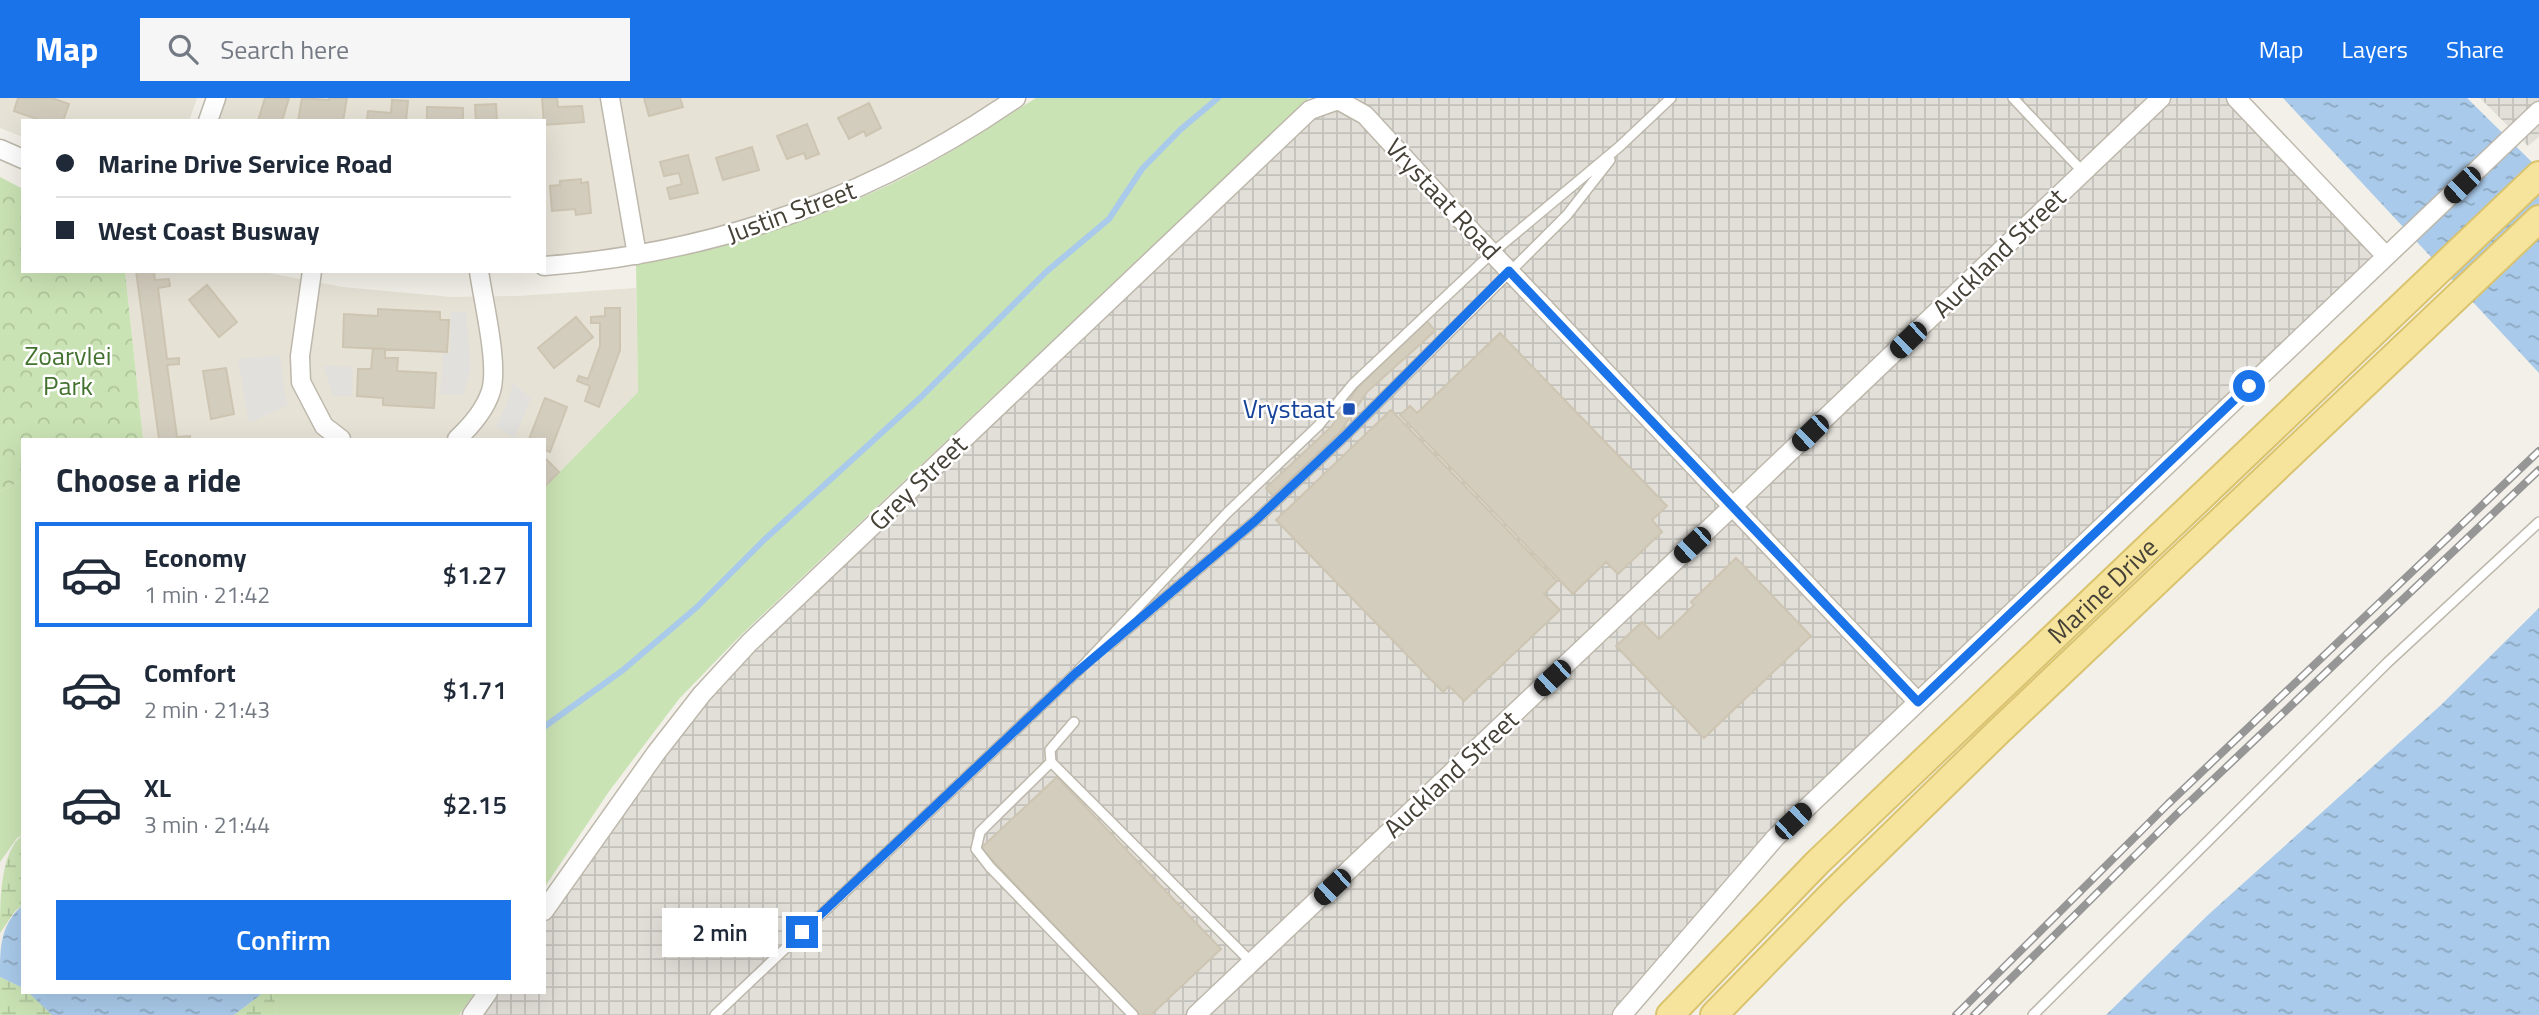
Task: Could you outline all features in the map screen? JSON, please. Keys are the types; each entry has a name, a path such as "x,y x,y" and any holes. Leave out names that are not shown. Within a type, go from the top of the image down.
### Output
{"main road":[{"name":"Marine Drive","path":"1670,1015 1818,862 2539,175"},
{"name":"Marine Drive","path":"1714,1015 1832,894 1998,732 2539,219"}],"street":[{"path":"209,119 216,98"},
{"path":"610,98 638,255"},
{"name":"Justin Street","path":"546,266 696,245 827,201 880,178 954,139 1016,98"},
{"name":"Auckland Street","path":"1196,1015 2161,98"},
{"path":"2236,98 2386,256"},
{"name":"Vrystaat Road","path":"1338,100 1365,115 1732,508 1918,702"},
{"name":"Grey Street","path":"546,908 656,753 702,694 749,643 1310,110 1338,100"},
{"path":"1622,1015 1776,838 2539,111"},
{"path":"0,149 21,158"},
{"path":"312,273 300,356 301,382 324,426 340,438"},
{"path":"466,436 491,389 492,361 479,273"},
{"path":"472,1015 487,994"}],"lane":[{"path":"1076,673 1227,513 1319,425 1353,384 1492,253 1619,147 1671,98"},
{"path":"2013,98 2083,172"},
{"path":"715,1015 1076,673 1255,521 1347,434 1567,215 1619,147"},
{"path":"2033,1015 2387,663 2539,522"},
{"path":"1074,722 1051,750 1051,762 1252,963"},
{"path":"1051,762 980,832 975,849 1133,1015"}],"shaded area":[{"path":"0,98 197,98 190,119 21,119 21,136 0,128"},
{"path":"217,98 1013,98 954,137 744,228 546,265 546,119 210,119"},
{"path":"1315,98 2236,98 2386,256 1776,838 1622,1015 472,1015 487,994 546,994 546,908 702,694 1310,110"},
{"path":"2480,98 2539,98 2539,137 2528,146"},
{"path":"125,273 269,273 343,287 452,297 518,296 636,288 638,392 546,486 546,438 143,438"},
{"path":"451,312 466,312 471,369 463,395 440,394 443,354 450,353"},
{"path":"280,355 285,395 289,405 249,423 238,359"},
{"path":"323,366 353,367 352,396 333,396"},
{"path":"513,383 531,398 514,438 496,426"}],"green space":[{"path":"1036,98 1309,98 739,637 679,699 610,790 546,885 546,486 638,392 636,264 765,233 828,211 889,185 964,144"},
{"name":"Zoarvlei Park","path":"0,177 21,188 21,273 125,273 143,438 21,438 21,480 0,492"},
{"path":"21,480 21,836 0,862 0,492"},
{"path":"21,837 21,906 0,933 3,878 15,843"},
{"path":"0,977 21,987 21,994 35,997 52,1015 0,1015"},
{"path":"261,994 271,994 278,1007 275,1015 234,1015"},
{"path":"271,994 474,994 459,1015 275,1015 278,1007"}],"water":[{"path":"2283,98 2467,98 2539,169 2539,373"},
{"path":"2539,608 2539,1015 2106,1015 2208,915 2441,705"},
{"path":"21,907 21,987 0,977 3,937"},
{"path":"30,994 261,994 234,1015 52,1015"}],"building":[{"path":"18,98 52,98 69,104 64,119 37,119 14,111"},
{"path":"265,98 289,98 283,119 259,119"},
{"path":"302,98 347,98 343,119 298,119"},
{"path":"542,98 557,98 558,107 582,106 584,122 546,125 546,119 544,119"},
{"path":"644,98 680,98 683,107 649,116"},
{"path":"392,100 408,101 406,119 367,119 368,111 391,113"},
{"path":"869,103 881,128 866,136 864,131 849,139 838,118"},
{"path":"496,104 497,119 476,119 475,105"},
{"path":"427,107 463,108 463,119 427,119"},
{"path":"807,124 819,154 806,159 804,153 787,159 777,136"},
{"path":"752,147 759,170 723,180 716,158"},
{"path":"688,155 698,193 670,199 667,188 682,184 679,173 664,176 660,162"},
{"path":"581,179 581,183 588,182 591,213 576,215 575,209 552,211 550,186 560,185 560,181"},
{"path":"136,273 154,273 155,280 169,279 170,286 158,288 167,359 179,358 179,364 167,365 177,437 190,438 159,438"},
{"path":"207,285 237,322 219,337 189,300"},
{"path":"605,308 620,308 620,350 599,407 585,401 590,386 577,381 579,376 588,379 600,346 600,323 591,323 591,317 605,316"},
{"path":"378,309 440,312 440,320 449,320 447,352 343,347 344,314 378,316"},
{"path":"576,317 593,337 554,368 538,348"},
{"name":"Vrystaat","path":"1427,321 1435,331 1367,392 1340,432 1273,496 1266,488 1331,427 1359,386"},
{"path":"1500,333 1667,506 1652,520 1662,532 1618,574 1606,562 1573,594 1400,415 1410,406 1417,413"},
{"path":"373,348 385,349 385,358 398,358 397,371 436,373 434,408 383,405 383,398 357,396 358,369 371,369"},
{"path":"226,368 234,414 211,419 203,371"},
{"path":"545,398 567,407 550,452 546,451 546,438 529,438"},
{"path":"1391,410 1557,581 1544,594 1560,610 1464,701 1449,686 1443,692 1276,520"},
{"path":"546,459 559,472 546,485"},
{"path":"1736,558 1811,636 1704,738 1616,646 1642,622 1659,639 1694,605 1691,602"},
{"path":"1057,777 1221,949 1151,1015 1139,1015 981,848"}],"waterway":[{"path":"546,726 623,670 697,607 764,540 921,397 1046,272 1109,219 1142,169 1180,130 1218,98"}],"railway":[{"path":"1956,1015 2168,804 2539,451"},
{"path":"1974,1015 2178,813 2539,470"}],"place":[{"name":"Vrystaat","path":"1349,409"}],"route":[{"path":"802,932 1076,673 1255,521 1347,434 1509,271 1918,702 2249,386"}]}
